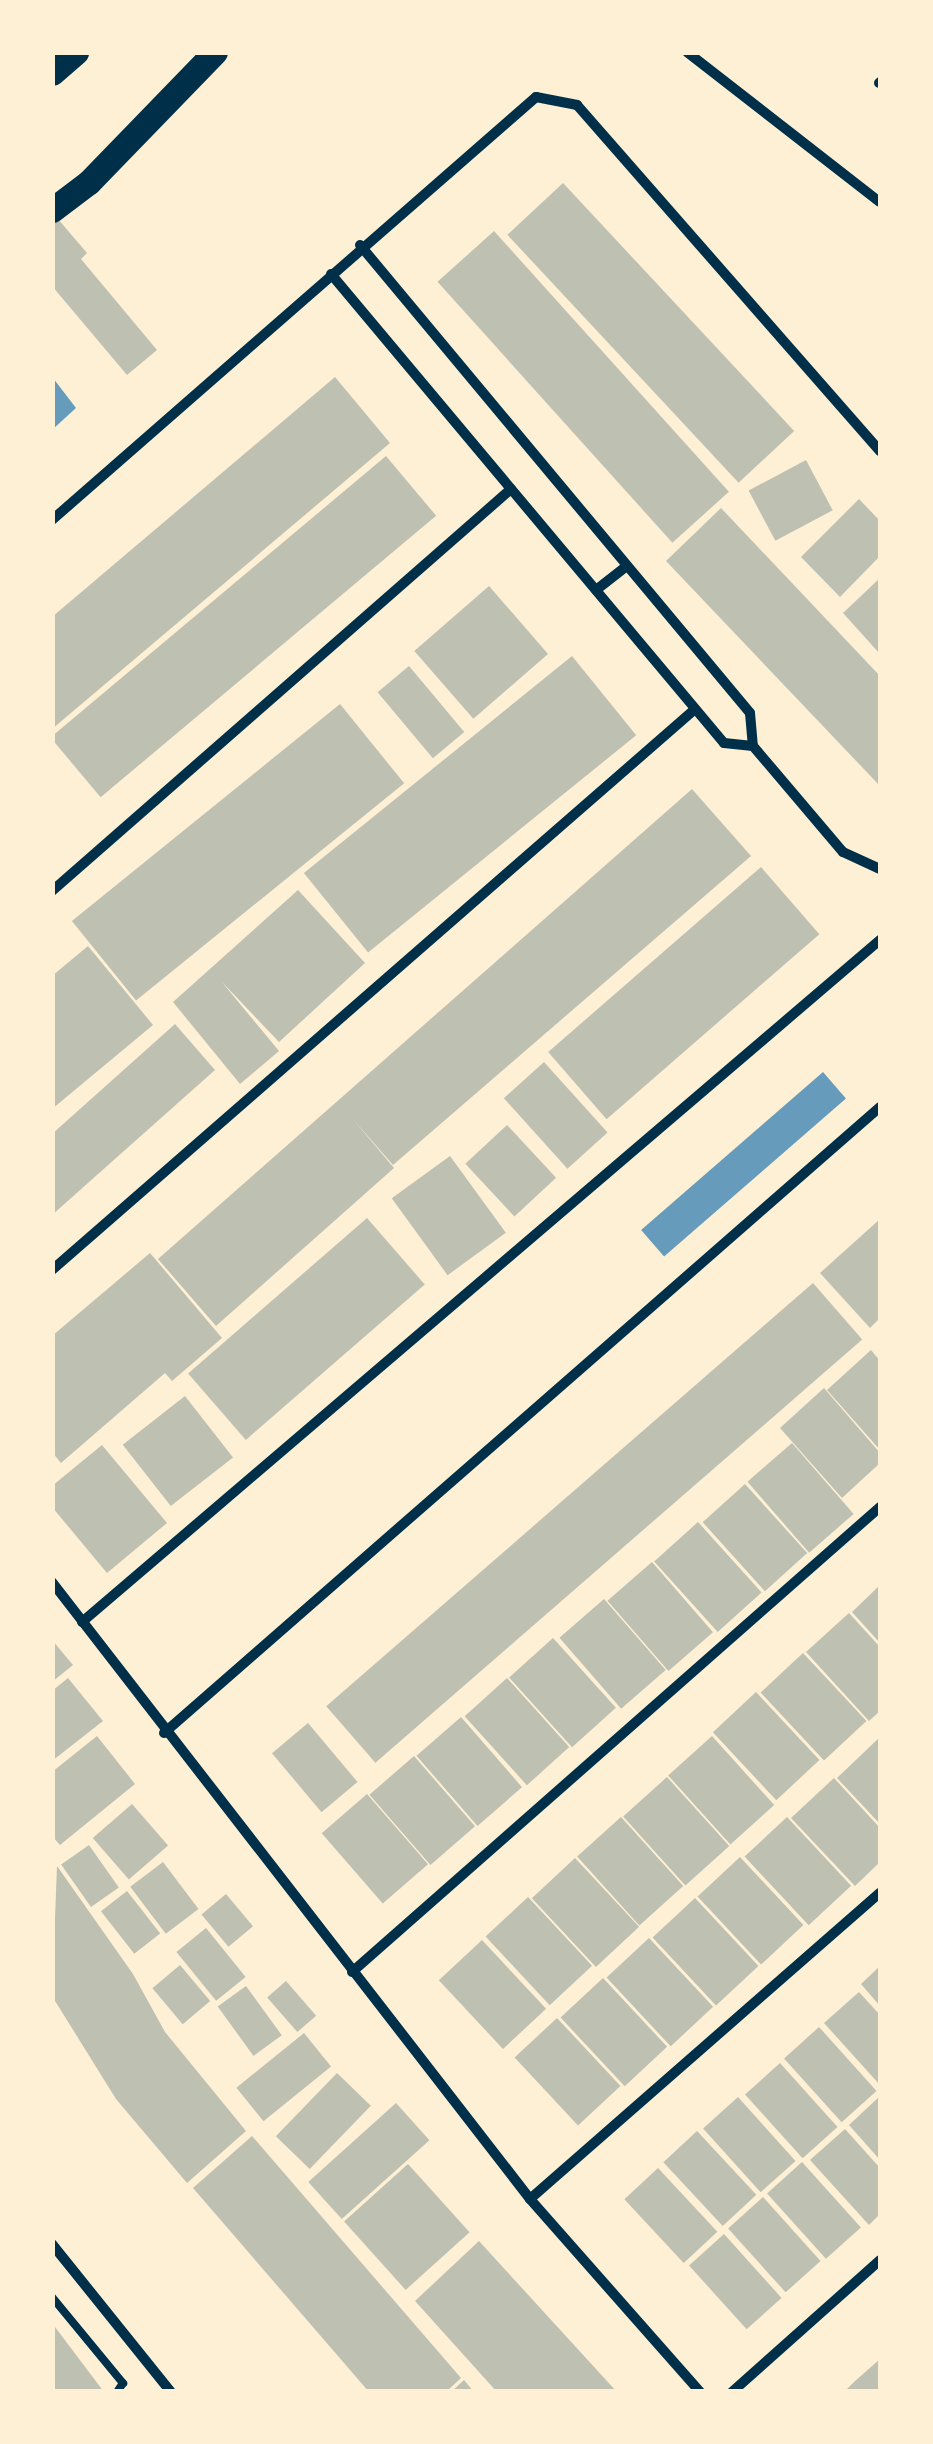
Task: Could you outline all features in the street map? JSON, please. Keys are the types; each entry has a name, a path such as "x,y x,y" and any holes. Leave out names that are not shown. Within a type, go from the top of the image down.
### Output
{"main road":[{"path":"52,73 76,52"},
{"path":"52,210 89,182 215,52"}],"street":[{"path":"688,52 880,202"},
{"path":"52,520 522,104 556,97 578,105 880,452"},
{"path":"360,245 750,713 753,746 843,852 880,868"},
{"path":"331,274 724,743 753,746"},
{"path":"52,891 511,489"},
{"path":"596,590 627,566"},
{"path":"52,1270 695,708"},
{"path":"865,864 880,860"},
{"path":"82,1622 880,940"},
{"path":"164,1732 880,1107"},
{"path":"352,1972 880,1507"},
{"path":"52,1582 164,1732 530,2199 700,2392"},
{"path":"530,2199 880,1893"},
{"path":"52,2244 171,2392"},
{"path":"732,2392 880,2260"}],"lane":[{"path":"52,2296 124,2383 117,2392"}],"water":[{"path":"53,378 76,408 52,429"},
{"path":"823,1072 846,1098 664,1257 641,1230"}],"building":[{"path":"563,183 794,431 739,483 507,235"},
{"path":"52,212 87,253 81,259 157,350 127,375 52,286"},
{"path":"494,231 729,492 672,543 438,282"},
{"path":"335,377 390,443 52,729 52,617"},
{"path":"386,456 436,516 101,797 52,736"},
{"path":"806,460 833,510 775,541 749,491"},
{"path":"859,499 880,521 880,556 840,597 801,557"},
{"path":"721,508 880,676 880,786 666,561"},
{"path":"880,578 880,654 843,613"},
{"path":"489,586 548,654 473,719 414,651"},
{"path":"572,656 636,735 368,952 304,873"},
{"path":"409,666 464,732 433,758 378,692"},
{"path":"340,704 404,783 136,1000 72,921"},
{"path":"692,789 751,856 393,1165 351,1117 394,1168 216,1326 158,1259"},
{"path":"761,867 819,934 607,1119 548,1052"},
{"path":"298,890 365,963 279,1042 221,981 279,1051 240,1084 173,1002"},
{"path":"88,946 153,1025 52,1109 52,976"},
{"path":"175,1024 215,1070 52,1215 52,1134"},
{"path":"544,1062 608,1133 567,1169 504,1098"},
{"path":"507,1125 556,1178 514,1217 465,1164"},
{"path":"450,1156 506,1233 448,1275 392,1198"},
{"path":"367,1218 425,1284 246,1440 188,1373"},
{"path":"880,1219 880,1318 870,1328 820,1273"},
{"path":"150,1253 222,1338 172,1381 165,1373 61,1463 52,1452 52,1336"},
{"path":"813,1283 862,1340 375,1763 326,1706"},
{"path":"871,1350 880,1361 880,1450 827,1390"},
{"path":"824,1388 880,1453 880,1463 842,1498 780,1428"},
{"path":"185,1396 233,1457 171,1506 123,1445"},
{"path":"792,1443 854,1514 809,1553 747,1482"},
{"path":"102,1445 167,1523 107,1573 52,1507 52,1486"},
{"path":"745,1484 807,1553 765,1591 703,1522"},
{"path":"698,1522 762,1593 718,1632 654,1561"},
{"path":"652,1562 713,1632 668,1671 607,1601"},
{"path":"880,1585 880,1643 852,1612"},
{"path":"604,1599 666,1670 621,1709 559,1638"},
{"path":"849,1613 880,1647 880,1711 869,1721 806,1652"},
{"path":"553,1638 616,1708 572,1747 509,1677"},
{"path":"52,1640 73,1665 52,1682"},
{"path":"803,1653 866,1721 824,1761 761,1693"},
{"path":"68,1678 103,1721 52,1761 52,1691"},
{"path":"507,1678 569,1747 527,1785 465,1716"},
{"path":"756,1692 819,1760 776,1800 713,1732"},
{"path":"461,1717 522,1787 477,1826 416,1756"},
{"path":"308,1723 357,1782 321,1812 272,1753"},
{"path":"97,1736 135,1784 60,1845 52,1836 52,1772"},
{"path":"712,1736 774,1805 730,1845 668,1775"},
{"path":"880,1737 880,1824 837,1778"},
{"path":"414,1756 475,1826 430,1865 369,1795"},
{"path":"667,1777 729,1846 685,1886 623,1816"},
{"path":"834,1778 880,1828 880,1862 855,1886 791,1818"},
{"path":"367,1794 428,1864 383,1904 322,1833"},
{"path":"132,1804 168,1846 129,1880 93,1838"},
{"path":"621,1817 683,1886 639,1926 577,1856"},
{"path":"787,1817 851,1886 809,1925 745,1857"},
{"path":"89,1845 119,1888 91,1907 61,1865"},
{"path":"740,1857 803,1925 761,1965 698,1897"},
{"path":"575,1858 639,1927 596,1967 532,1898"},
{"path":"163,1862 199,1909 166,1934 130,1887"},
{"path":"57,1866 133,1974 165,2032 246,2131 187,2183 116,2099 52,1996"},
{"path":"127,1891 160,1934 134,1954 101,1911"},
{"path":"226,1894 253,1926 228,1947 201,1915"},
{"path":"528,1897 592,1966 550,2005 486,1937"},
{"path":"695,1898 758,1966 716,2006 653,1938"},
{"path":"206,1928 246,1977 216,2001 176,1952"},
{"path":"649,1938 713,2007 671,2046 607,1978"},
{"path":"482,1940 546,2009 503,2049 439,1980"},
{"path":"180,1965 210,2001 183,2024 152,1988"},
{"path":"880,1966 880,2006 861,1984"},
{"path":"603,1978 667,2047 625,2086 561,2018"},
{"path":"286,1981 316,2016 297,2032 267,1997"},
{"path":"246,1986 282,2035 254,2056 218,2007"},
{"path":"859,1992 880,2015 880,2085 824,2023"},
{"path":"557,2018 620,2086 578,2126 515,2058"},
{"path":"819,2027 877,2091 842,2122 784,2058"},
{"path":"304,2033 331,2066 263,2121 236,2088"},
{"path":"780,2063 838,2127 803,2158 745,2094"},
{"path":"337,2073 371,2106 310,2169 276,2136"},
{"path":"880,2096 880,2160 849,2125"},
{"path":"738,2097 796,2161 761,2192 703,2128"},
{"path":"396,2103 429,2140 342,2219 308,2182"},
{"path":"845,2129 880,2168 880,2214 869,2225 810,2160"},
{"path":"697,2131 756,2195 723,2226 663,2162"},
{"path":"252,2136 461,2378 446,2392 369,2392 193,2188"},
{"path":"802,2162 861,2227 826,2259 767,2193"},
{"path":"408,2164 470,2232 406,2290 344,2222"},
{"path":"658,2168 717,2232 684,2263 624,2199"},
{"path":"763,2197 821,2261 786,2292 728,2228"},
{"path":"724,2234 782,2298 747,2329 689,2265"},
{"path":"479,2241 617,2392 497,2392 415,2301"},
{"path":"52,2323 104,2392 52,2392"},
{"path":"880,2359 880,2392 844,2392 854,2382"},
{"path":"464,2380 474,2392 451,2392"}]}
